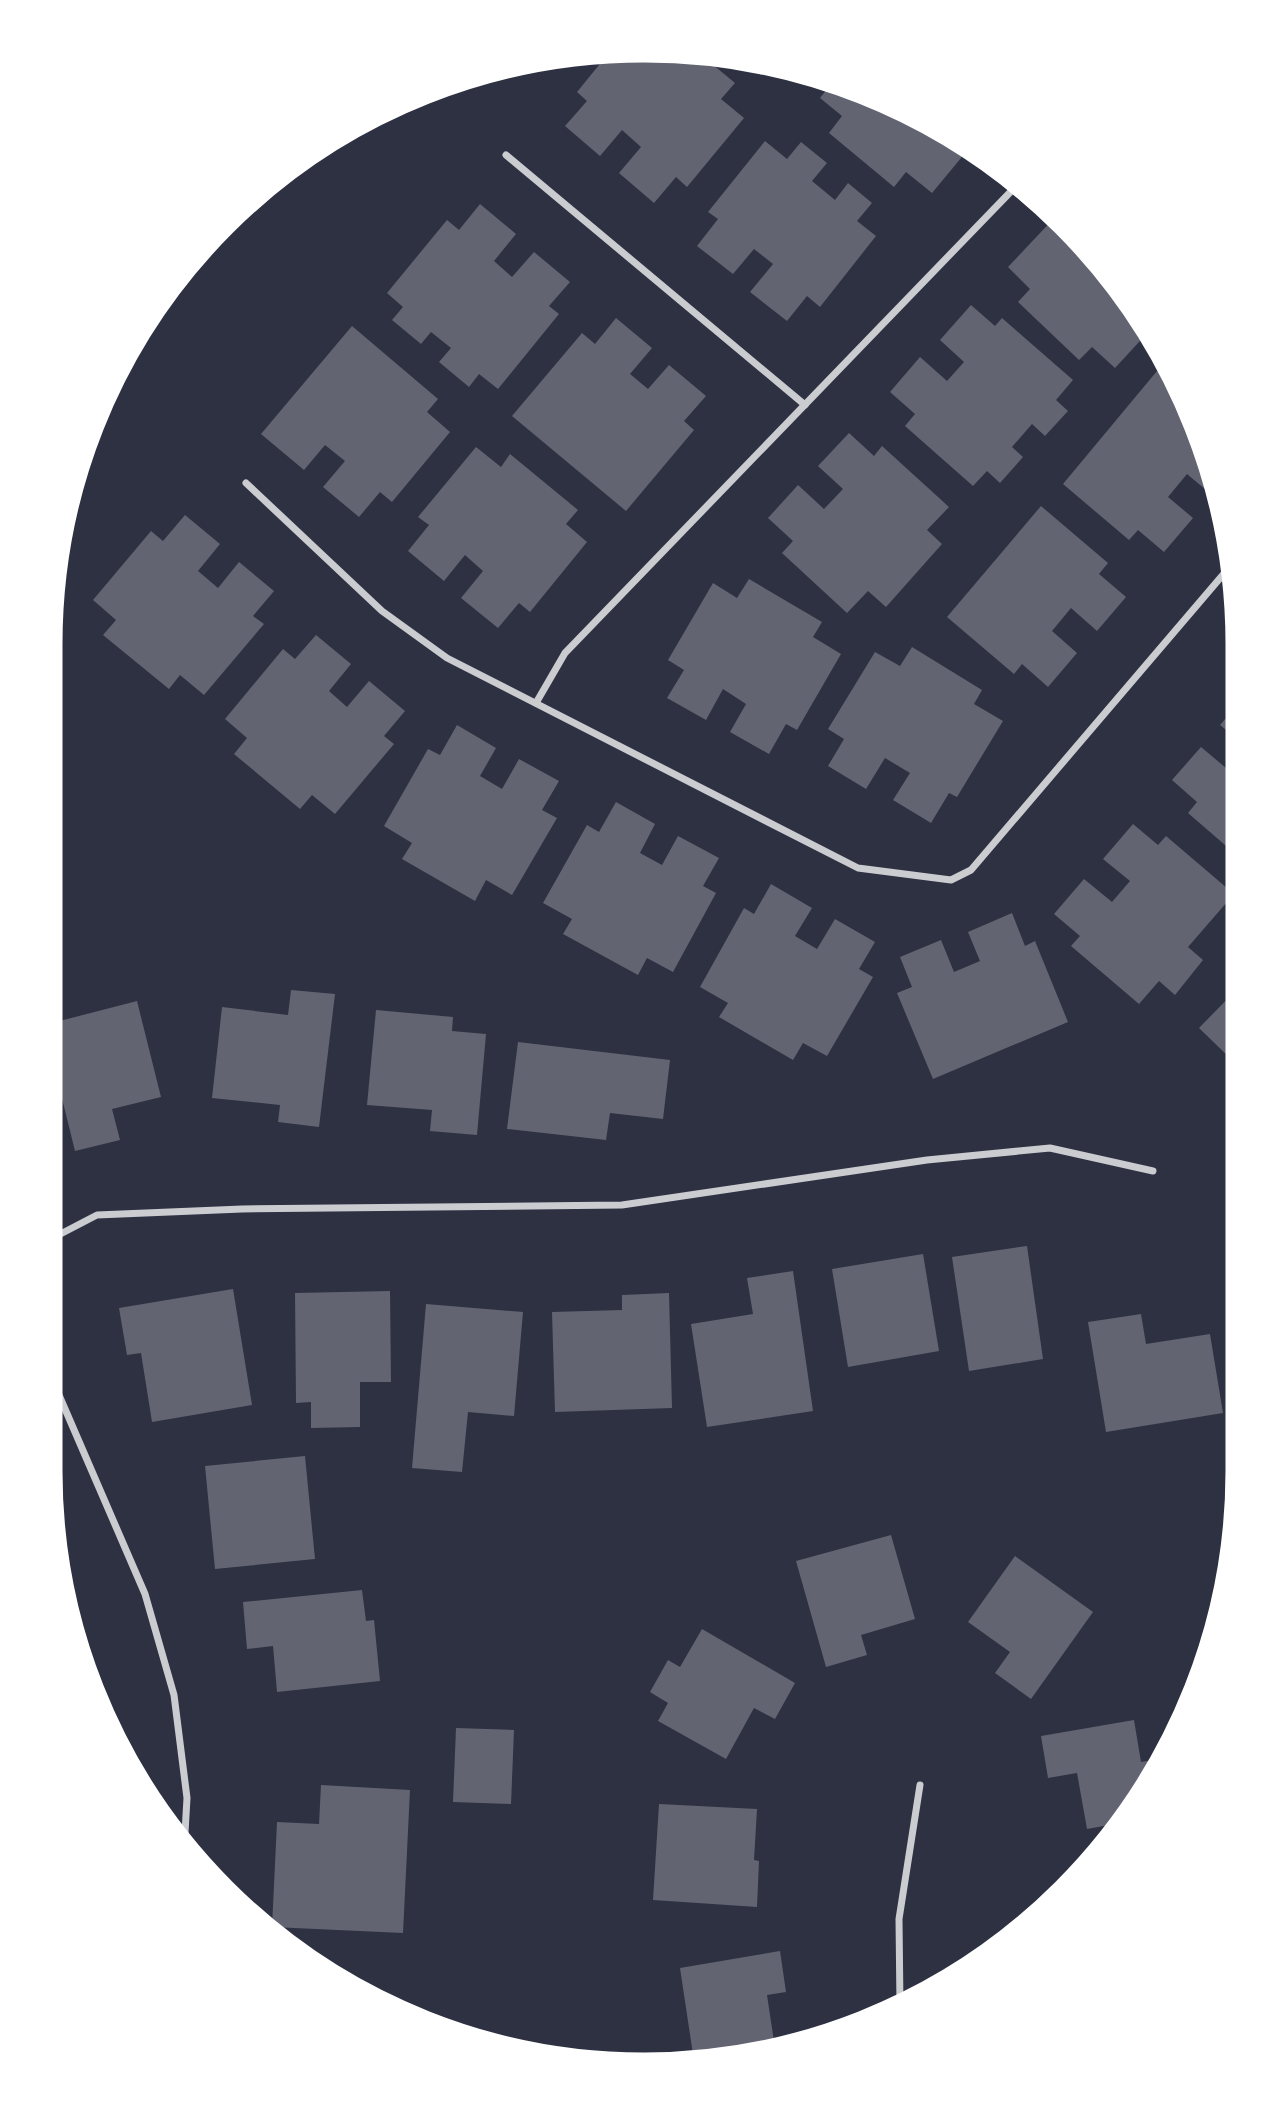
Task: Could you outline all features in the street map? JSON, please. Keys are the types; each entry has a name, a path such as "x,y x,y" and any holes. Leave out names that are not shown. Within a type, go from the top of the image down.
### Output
{"street":[{"path":"506,155 805,405"},
{"path":"536,703 565,653 1013,189"},
{"path":"246,483 382,611 447,658 858,868 951,880 971,870 1225,572"},
{"path":"58,1235 97,1215 242,1209 622,1205 927,1160 1050,1148 1153,1171"},
{"path":"58,1393 145,1594 174,1695 187,1798 185,1835"},
{"path":"900,1998 899,1919 920,1785"}],"building":[{"path":"644,58 709,62 735,83 721,99 744,118 687,187 676,177 654,203 619,173 641,147 622,130 600,156 565,126 587,101 577,92 604,59"},
{"path":"753,68 765,71 761,75"},
{"path":"828,88 868,102 937,136 965,154 932,193 906,172 894,187 829,133 842,116 820,98"},
{"path":"765,141 787,159 801,142 827,163 812,181 835,200 848,183 872,203 857,221 876,236 820,307 807,296 787,321 750,292 773,264 754,249 733,274 697,246 718,219 708,212"},
{"path":"480,204 516,234 494,261 512,277 534,252 570,282 549,306 559,314 498,389 479,374 469,387 439,362 451,348 431,332 421,344 392,320 403,307 387,293 447,220 459,230"},
{"path":"1051,221 1109,287 1143,337 1115,368 1092,347 1079,360 1018,302 1030,289 1008,267"},
{"path":"971,305 995,326 1002,318 1073,380 1056,400 1068,411 1045,436 1032,424 1012,447 1023,457 1000,483 987,471 973,486 905,426 915,414 890,392 920,357 947,381 964,362 940,340"},
{"path":"616,318 652,348 630,374 648,389 669,365 706,396 684,421 694,430 626,511 512,416 582,333 595,344"},
{"path":"352,326 438,399 427,412 450,432 392,502 380,492 359,517 323,487 345,461 325,445 304,470 261,434"},
{"path":"1157,371 1167,380 1186,420 1210,494 1187,474 1168,497 1193,518 1164,552 1138,530 1129,540 1063,484"},
{"path":"849,433 874,456 882,446 949,507 927,530 942,544 886,607 868,591 847,613 782,553 793,541 768,518 798,485 824,509 843,489 818,466"},
{"path":"476,447 501,467 510,454 578,510 566,524 587,542 530,612 519,603 498,628 461,598 483,571 465,555 444,581 408,551 429,525 418,517"},
{"path":"1041,506 1108,563 1099,574 1126,597 1097,631 1071,608 1052,631 1077,653 1048,687 1022,664 1014,674 947,617"},
{"path":"185,515 220,544 198,571 218,588 239,562 274,591 253,616 264,624 204,695 180,675 169,689 103,635 116,620 93,600 151,531 163,541"},
{"path":"749,579 822,622 813,637 841,654 797,730 786,724 769,754 730,732 746,704 723,689 706,720 667,698 684,670 668,660 713,583 737,598"},
{"path":"316,635 351,664 329,691 347,707 369,681 405,711 384,736 394,744 335,814 312,795 300,809 234,754 247,738 225,719 283,649 295,659"},
{"path":"912,647 982,690 974,704 1003,721 957,797 949,793 931,823 893,800 910,773 885,758 866,789 828,766 844,739 828,729 875,652 900,666"},
{"path":"1230,714 1230,733 1220,725"},
{"path":"457,725 496,748 480,776 502,789 519,759 559,781 542,810 557,818 512,895 486,880 475,901 402,859 412,843 384,826 428,749 440,755"},
{"path":"1201,747 1226,768 1230,763 1230,849 1188,813 1197,802 1172,780"},
{"path":"616,802 655,824 640,853 662,865 678,836 719,858 703,886 716,893 673,972 647,958 638,975 563,934 572,919 543,903 587,825 599,832"},
{"path":"1133,824 1158,845 1166,836 1230,891 1230,899 1188,947 1203,960 1175,995 1159,981 1139,1004 1071,946 1080,936 1054,914 1084,879 1112,902 1130,881 1103,859"},
{"path":"771,884 812,908 795,936 817,949 835,919 875,942 859,969 873,977 827,1056 803,1043 793,1060 719,1017 728,1003 700,987 744,908 754,914"},
{"path":"1012,913 1025,946 1035,941 1068,1022 933,1079 897,993 912,987 900,957 941,940 954,972 980,961 968,932"},
{"path":"291,990 335,994 319,1127 278,1122 280,1105 212,1098 222,1007 288,1015"},
{"path":"1230,996 1230,1058 1199,1028"},
{"path":"137,1001 161,1097 112,1109 120,1140 75,1151 58,1082 58,1021"},
{"path":"376,1010 453,1017 452,1031 486,1034 477,1135 430,1131 432,1110 367,1105"},
{"path":"518,1042 670,1060 663,1119 610,1113 606,1140 507,1129"},
{"path":"1027,1246 1043,1359 969,1371 952,1257"},
{"path":"923,1254 939,1351 848,1367 832,1269"},
{"path":"793,1271 813,1411 707,1427 691,1324 753,1314 747,1278"},
{"path":"233,1289 252,1405 152,1422 141,1353 127,1355 119,1308"},
{"path":"390,1291 391,1382 360,1382 360,1427 311,1428 311,1402 296,1403 295,1293"},
{"path":"669,1293 672,1408 555,1412 552,1312 622,1310 622,1295"},
{"path":"426,1304 523,1312 514,1416 468,1412 462,1472 412,1468"},
{"path":"1141,1314 1146,1344 1210,1334 1223,1413 1106,1432 1088,1322"},
{"path":"305,1456 315,1559 215,1569 205,1466"},
{"path":"891,1535 915,1619 861,1635 867,1655 826,1667 796,1561"},
{"path":"1015,1556 1093,1612 1031,1699 995,1673 1010,1652 968,1622"},
{"path":"362,1590 366,1621 374,1620 380,1681 277,1692 273,1646 247,1649 243,1602"},
{"path":"702,1629 795,1683 775,1719 754,1708 726,1759 658,1721 668,1703 650,1692 668,1660 680,1667"},
{"path":"1134,1720 1141,1762 1154,1760 1111,1825 1087,1829 1077,1773 1048,1778 1041,1736"},
{"path":"456,1728 514,1730 511,1804 453,1802"},
{"path":"321,1785 410,1790 403,1933 276,1927 272,1924 277,1822 319,1824"},
{"path":"659,1804 757,1809 754,1860 759,1861 757,1907 653,1900"},
{"path":"780,1951 786,1992 767,1995 774,2042 693,2055 680,1968"}]}
